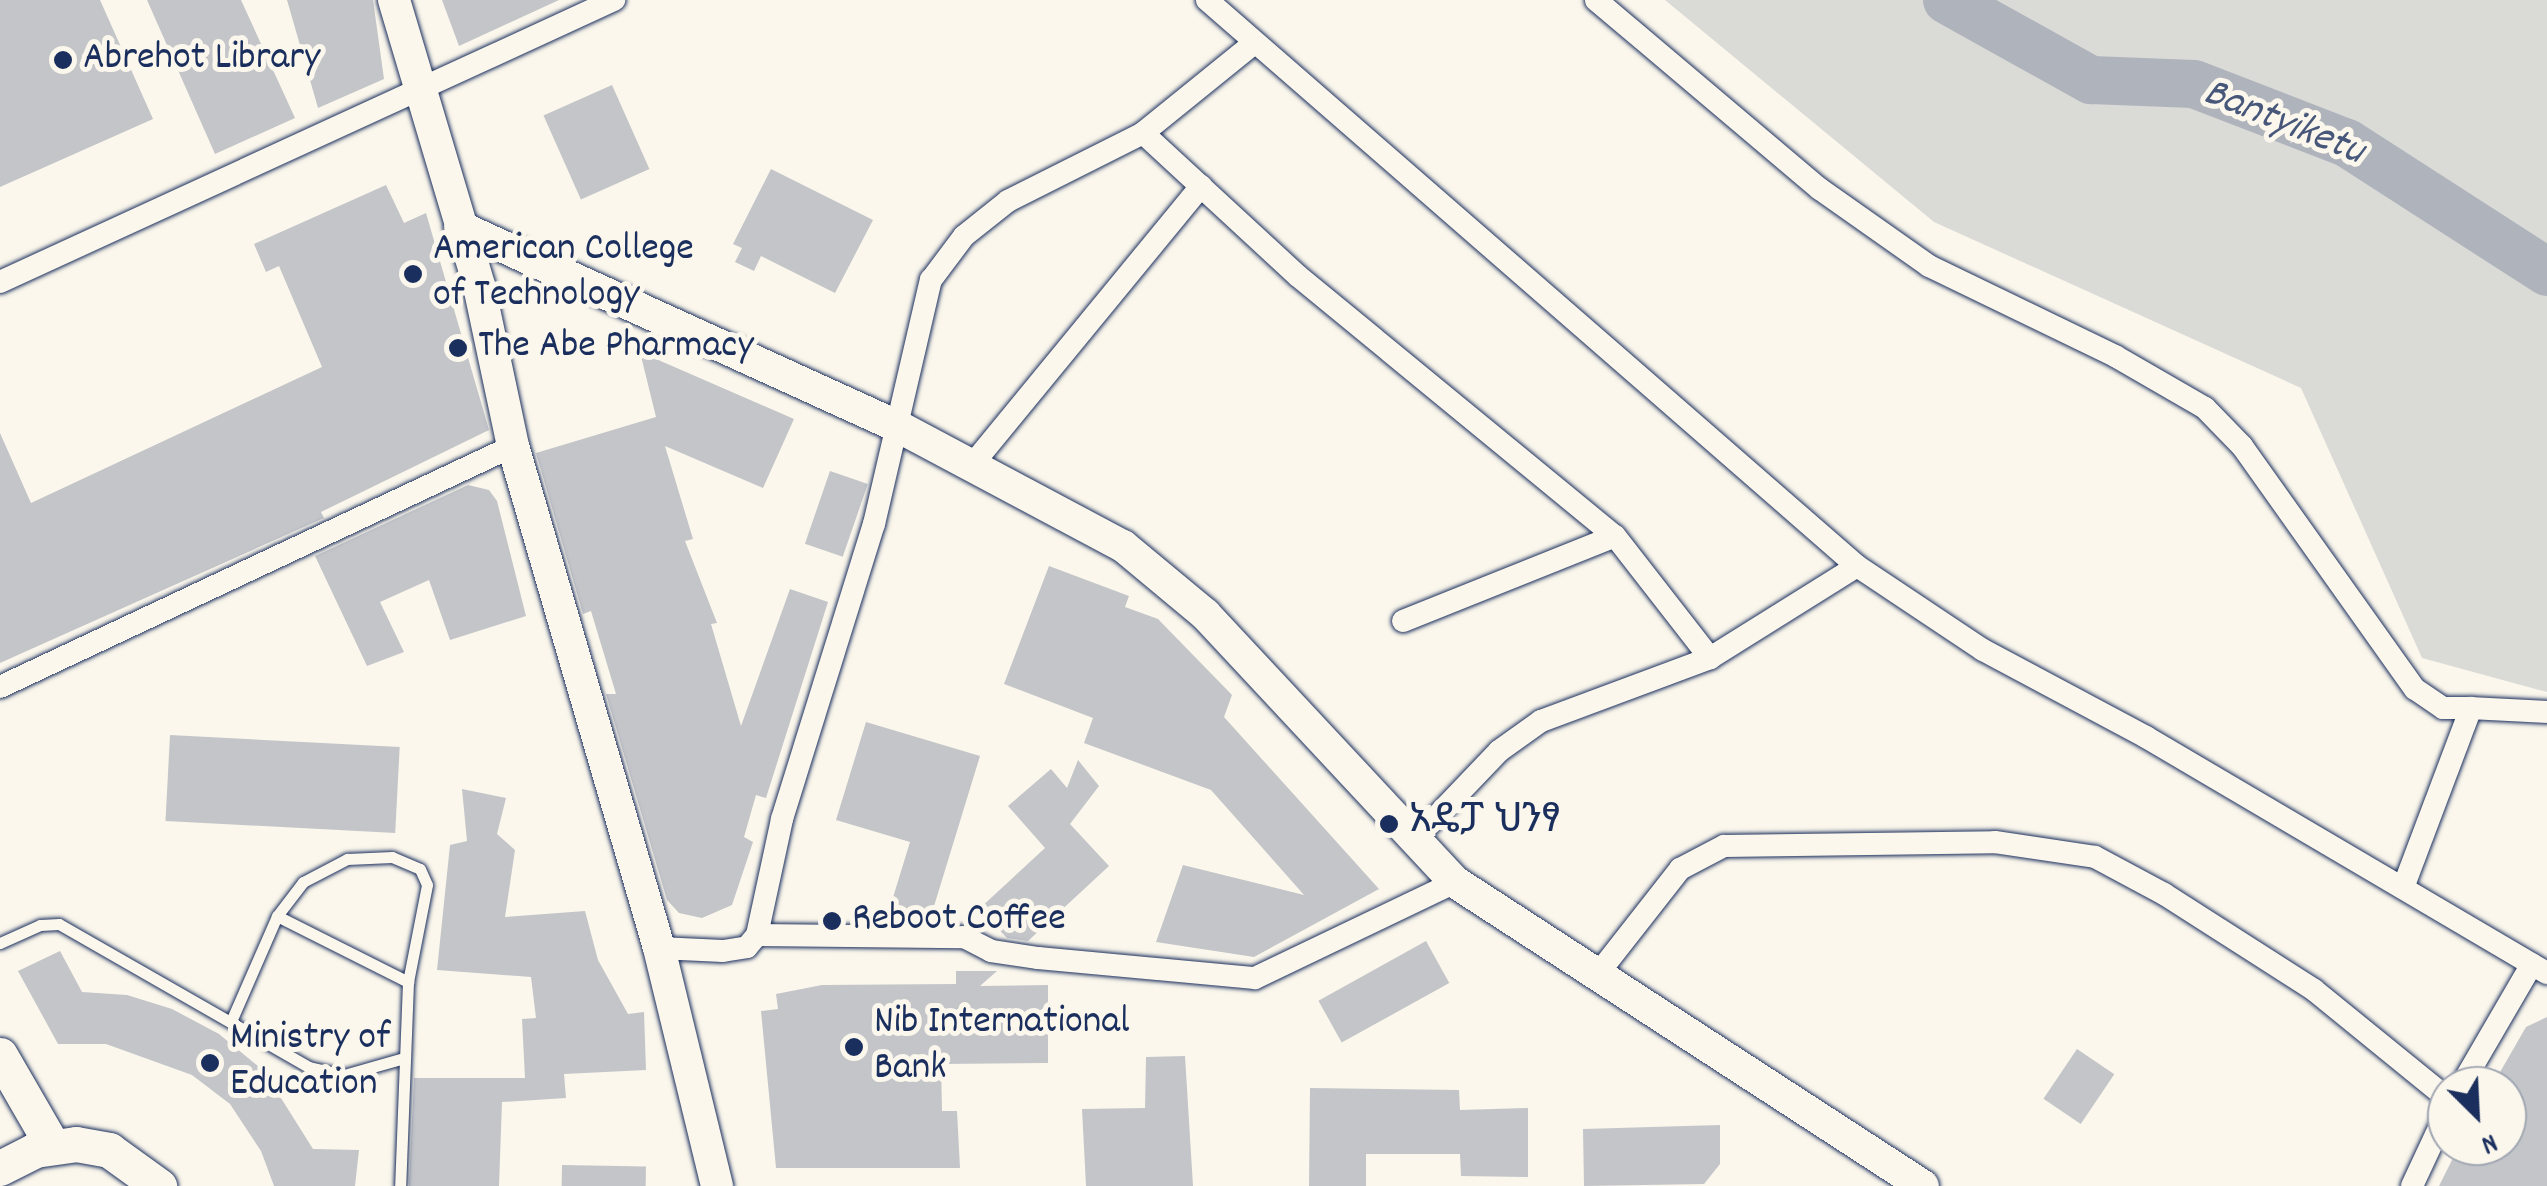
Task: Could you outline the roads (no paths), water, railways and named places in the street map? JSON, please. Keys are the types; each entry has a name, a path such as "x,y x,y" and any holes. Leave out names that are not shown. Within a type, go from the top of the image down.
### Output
{"main road":[{"path":"0,1054 52,1145"},
{"path":"0,1168 52,1145 109,1150 159,1186"}],"street":[{"path":"394,0 460,227 513,446 660,948 717,1186"},
{"path":"0,282 614,0"},
{"path":"1207,0 1857,566 1983,650 2540,968 2474,1066"},
{"path":"1596,0 1820,189 1929,266 2115,356 2204,408 2242,446 2415,689 2443,708 2547,712"},
{"path":"660,948 722,951 747,947 758,935 782,820 899,426 926,295 964,236 1008,201 1143,134 1254,43"},
{"path":"1143,134 1298,276 1615,536 1710,658"},
{"path":"972,464 1201,186"},
{"path":"460,227 899,426 1122,546 1205,614 1455,882 1924,1186"},
{"path":"0,687 513,446"},
{"path":"1403,622 1615,536"},
{"path":"1414,840 1500,751 1541,721 1710,658 1857,566"},
{"path":"2403,888 2471,708"},
{"path":"1598,975 1680,869 1724,846 1994,842 2095,857 2164,894 2314,990 2427,1082"},
{"path":"758,935 964,937 991,951 1038,958 1255,978 1455,882"},
{"path":"2412,1186 2427,1154"}],"lane":[{"path":"232,1019 277,916 303,882 347,859 392,857 420,869 427,885 408,982 400,1186"},
{"path":"277,916 408,982"},
{"path":"0,943 40,924 59,924 232,1019 310,1068 344,1075 404,1058"}],"waterway":[{"name":"Bantyiketu","path":"1947,0 2091,80 2194,84 2347,143 2547,272"}],"place":[{"name":"Abrehot Library","path":"63,60"},
{"name":"American College of Technology","path":"413,274"},
{"name":"The Abe Pharmacy","path":"458,348"},
{"name":"አዴፓ ህንፃ","path":"1389,824"},
{"name":"Reboot Coffee","path":"832,921"},
{"name":"Nib International Bank","path":"854,1047"},
{"name":"Ministry of Education","path":"210,1063"}]}
